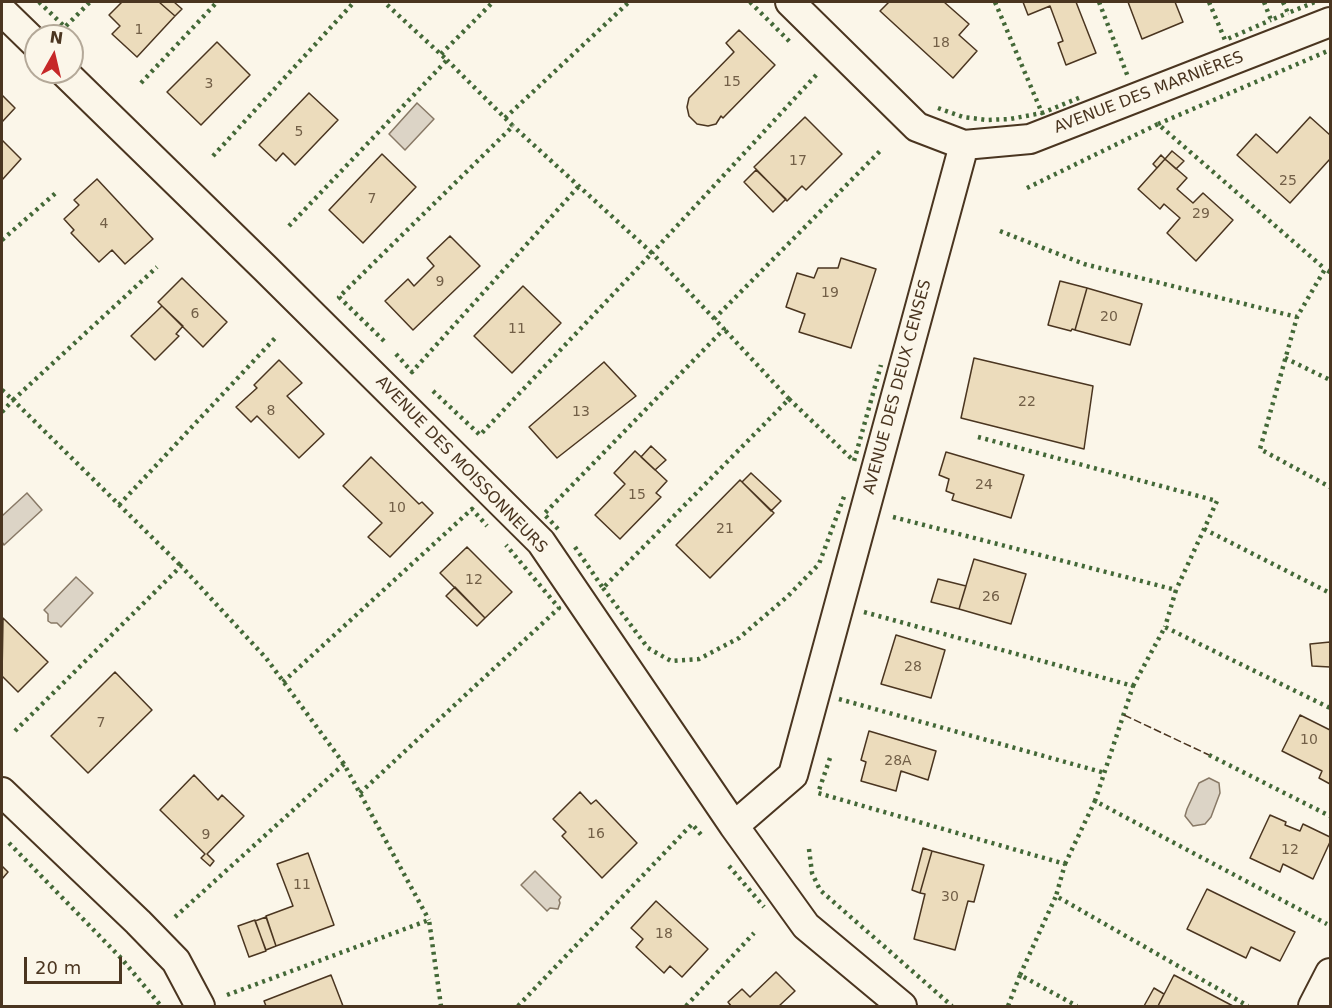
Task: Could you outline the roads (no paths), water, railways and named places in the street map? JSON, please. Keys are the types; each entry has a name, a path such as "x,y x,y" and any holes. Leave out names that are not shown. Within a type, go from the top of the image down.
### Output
{"street":[{"path":"790,2 917,127 964,145"},
{"path":"2,11 24,32"},
{"name":"AVENUE DES MARNIÈRES","path":"964,145 1030,139 1330,22"},
{"name":"AVENUE DES MOISSONNEURS","path":"76,84 541,542 734,826 806,926 902,1006"},
{"name":"AVENUE DES DEUX CENSES","path":"734,826 793,775 964,145"},
{"path":"2,792 176,961 200,1006"},
{"path":"1313,1006 1330,973"}]}
